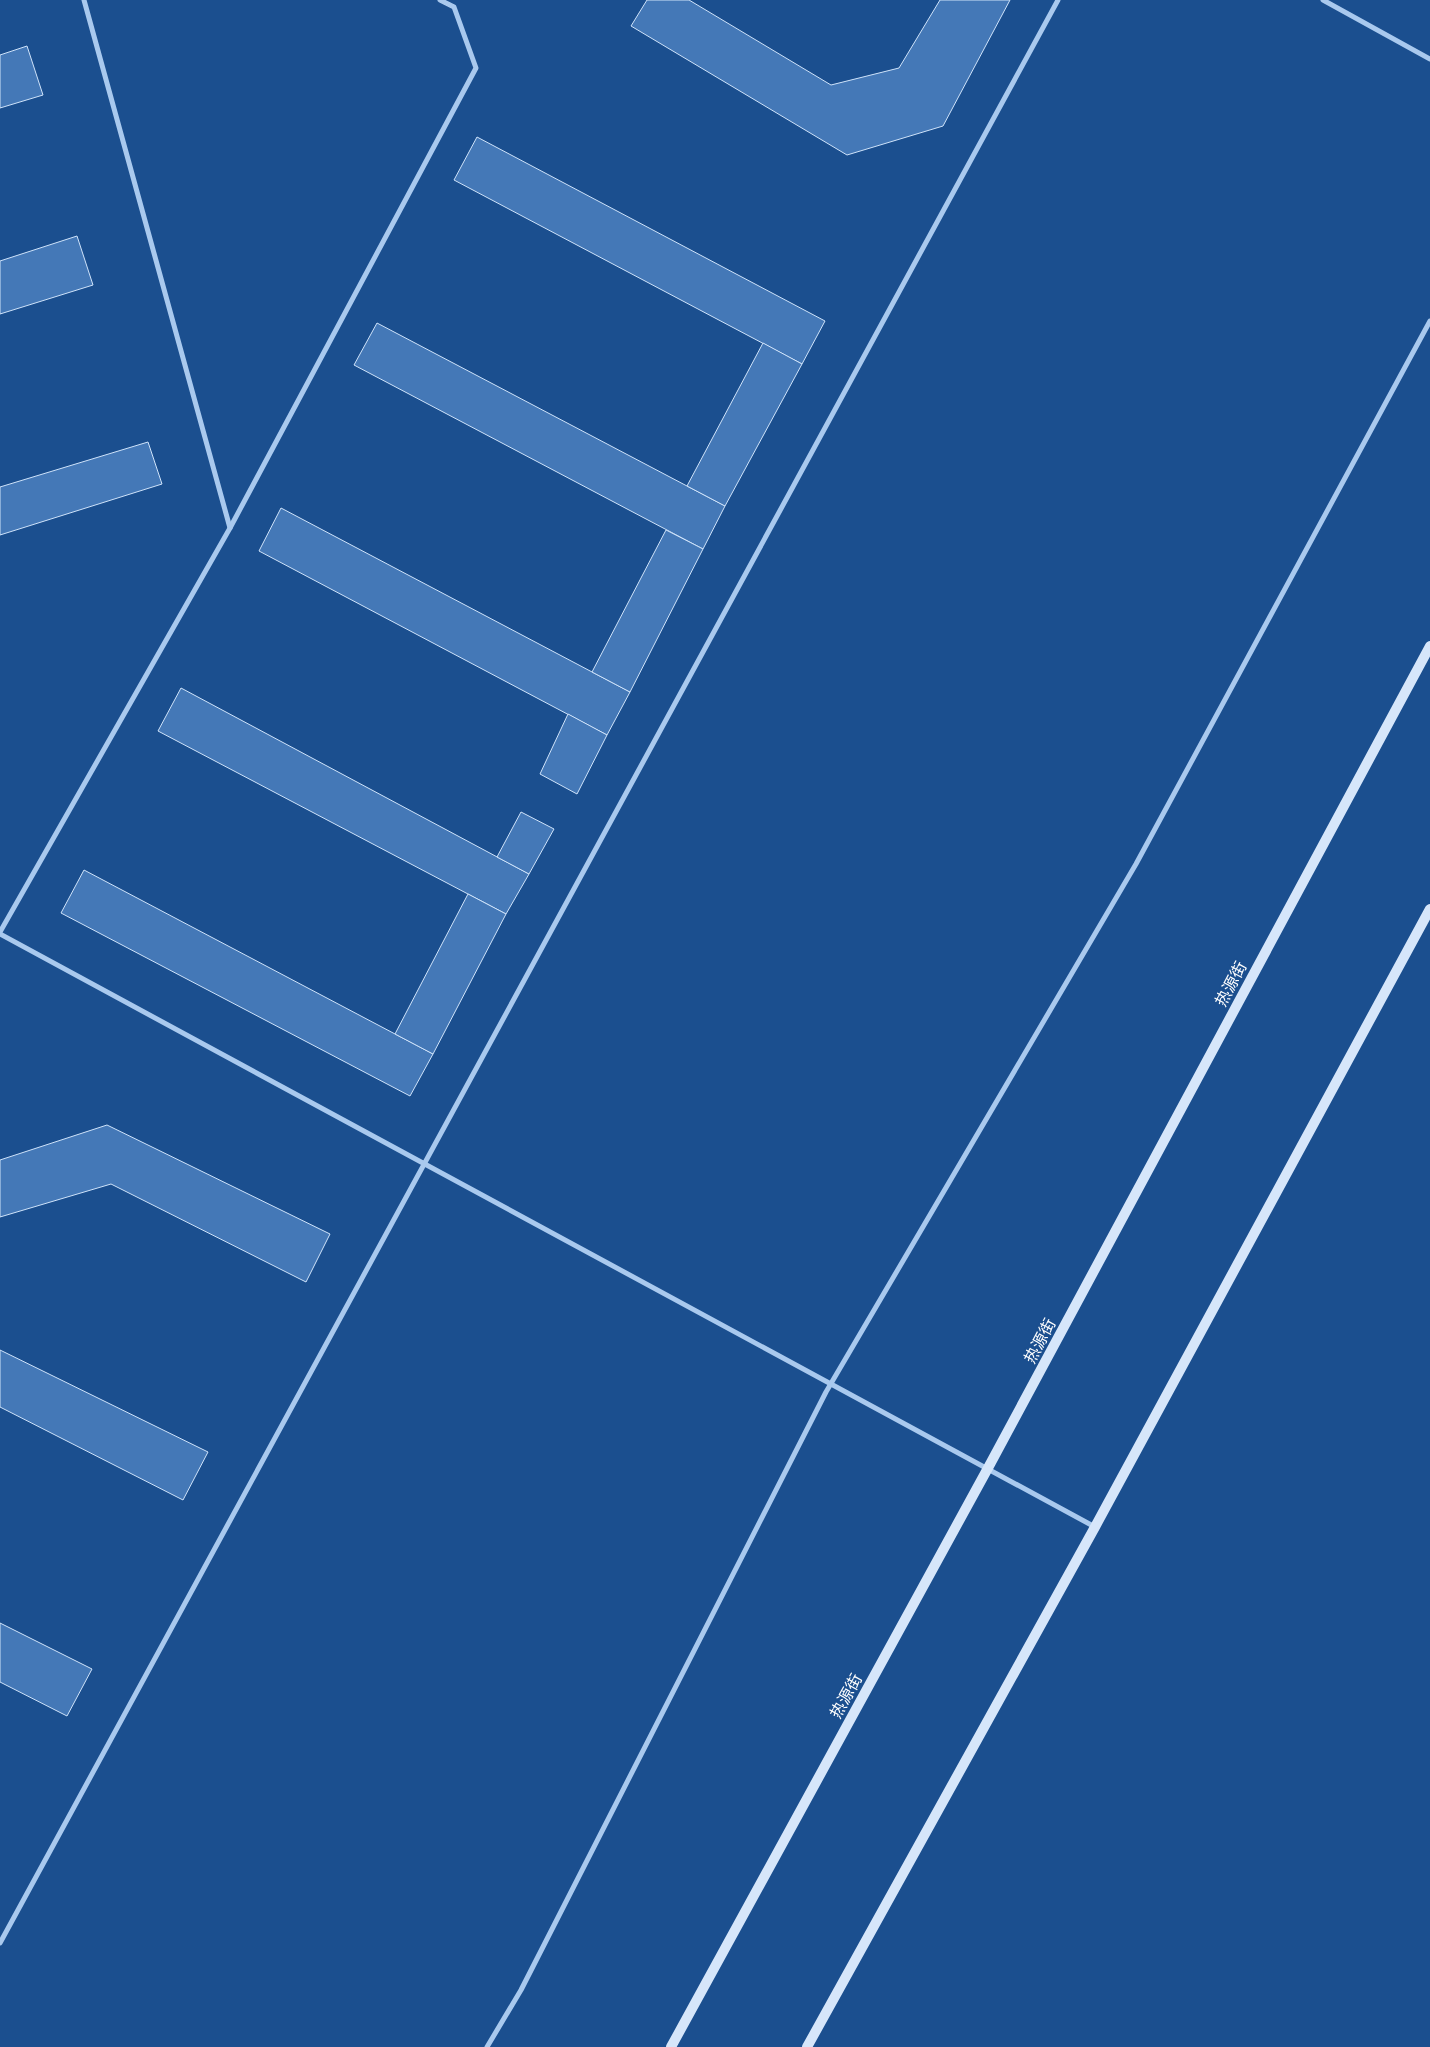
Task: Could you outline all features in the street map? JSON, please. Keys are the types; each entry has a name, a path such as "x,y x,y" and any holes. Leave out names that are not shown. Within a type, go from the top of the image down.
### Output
{"main road":[{"name":"热源街","path":"671,2047 988,1468 1430,646"},
{"path":"807,2047 1095,1527 1430,909"}],"street":[{"path":"84,0 230,528"},
{"path":"440,0 454,7 476,68 230,528 0,933 424,1165 1095,1527"},
{"path":"0,1943 1058,0"},
{"path":"1323,0 1430,59"},
{"path":"487,2047 521,1990 831,1384 1136,864 1430,321"}],"building":[{"path":"647,0 689,0 831,85 899,68 940,0 1010,0 943,126 847,155 631,26"},
{"path":"27,46 43,95 0,108 0,55"},
{"path":"477,137 825,321 802,364 454,180"},
{"path":"77,236 93,285 0,314 0,261"},
{"path":"377,323 725,506 703,549 354,365"},
{"path":"763,343 802,364 725,506 687,486"},
{"path":"148,442 162,484 0,535 0,487"},
{"path":"281,508 630,692 607,735 259,551"},
{"path":"666,530 703,549 630,692 592,672"},
{"path":"181,688 529,874 506,914 158,731"},
{"path":"568,714 607,735 577,794 540,774"},
{"path":"521,812 554,829 529,874 497,857"},
{"path":"84,870 433,1054 410,1096 61,913"},
{"path":"468,894 506,914 433,1054 395,1034"},
{"path":"107,1125 330,1234 306,1282 111,1184 0,1217 0,1160"},
{"path":"0,1350 208,1452 183,1500 0,1407"},
{"path":"0,1623 92,1669 67,1716 0,1682"}]}
